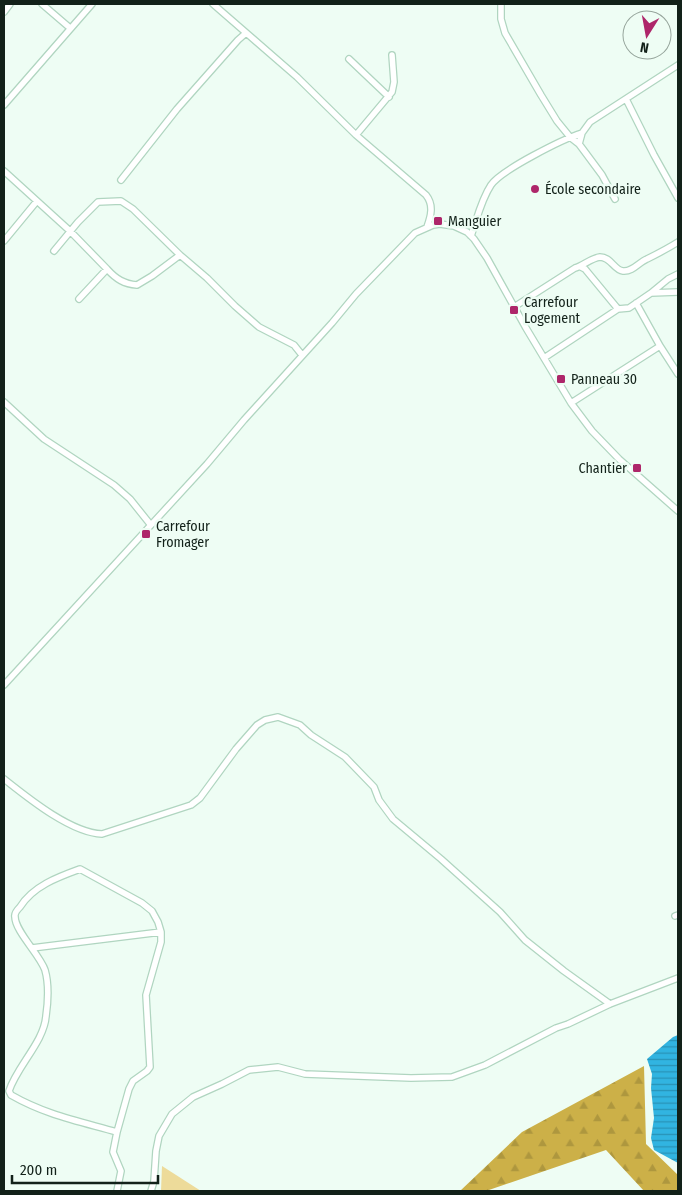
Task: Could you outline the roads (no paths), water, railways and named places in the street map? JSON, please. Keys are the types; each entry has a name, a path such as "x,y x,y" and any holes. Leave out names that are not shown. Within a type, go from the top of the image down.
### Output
{"street":[{"path":"4,12 10,4"},
{"path":"42,4 70,28"},
{"path":"4,105 92,4"},
{"path":"213,4 297,77 356,135 430,200 431,214 427,227"},
{"path":"501,4 501,19 505,33 540,96 570,137 579,144 602,175 615,200"},
{"path":"121,180 177,109 246,33"},
{"path":"356,135 392,92 394,82 392,56"},
{"path":"349,59 389,97"},
{"path":"579,144 582,132 590,122 678,65"},
{"path":"626,100 678,198"},
{"path":"471,236 484,198 498,177 582,132"},
{"path":"4,170 70,231 115,278 122,282 137,285 180,255"},
{"path":"4,241 37,201"},
{"path":"54,251 98,202 121,201 132,208 235,306 259,326 294,345 302,355"},
{"path":"4,685 207,464 356,294 415,232 427,227 440,224 454,226 471,236 487,258 571,403 592,431 619,459 678,511"},
{"path":"514,307 574,268 581,267 600,257 606,258 619,270 630,270 678,242"},
{"path":"581,267 585,269 618,309"},
{"path":"79,299 107,270"},
{"path":"544,358 618,309 629,308 668,279 678,274"},
{"path":"651,293 678,292"},
{"path":"636,303 678,374"},
{"path":"571,403 660,346"},
{"path":"4,402 44,439 114,485 130,499 150,524"},
{"path":"4,779 36,805 65,821 96,834 102,834 191,805 200,798 236,749 257,725 272,717 288,720 300,725 311,735 345,757 374,787 384,806 405,831 441,859 500,912 529,944 610,1004"},
{"path":"117,1132 48,1114 33,1108 11,1095 10,1087 42,1031 46,1017 46,973 14,917 22,902 37,888 80,869 152,911 161,932 161,942 146,995 150,1067 148,1071 133,1081 117,1132 113,1152 121,1171 117,1191"},
{"path":"32,948 161,932"},
{"path":"151,1191 154,1181 156,1151 160,1136 172,1114 193,1097 249,1070 278,1067 306,1074 411,1078 452,1077 485,1065 556,1028 610,1004 678,978"}],"water":[{"path":"678,1035 678,1163 654,1150 651,1138 654,1118 651,1088 652,1074 647,1059"}],"place":[{"name":"École secondaire","path":"535,189"},
{"name":"Manguier","path":"438,221"},
{"name":"Carrefour Logement","path":"514,310"},
{"name":"Panneau 30","path":"561,379"},
{"name":"Chantier","path":"637,468"},
{"name":"Carrefour Fromager","path":"146,534"}]}
